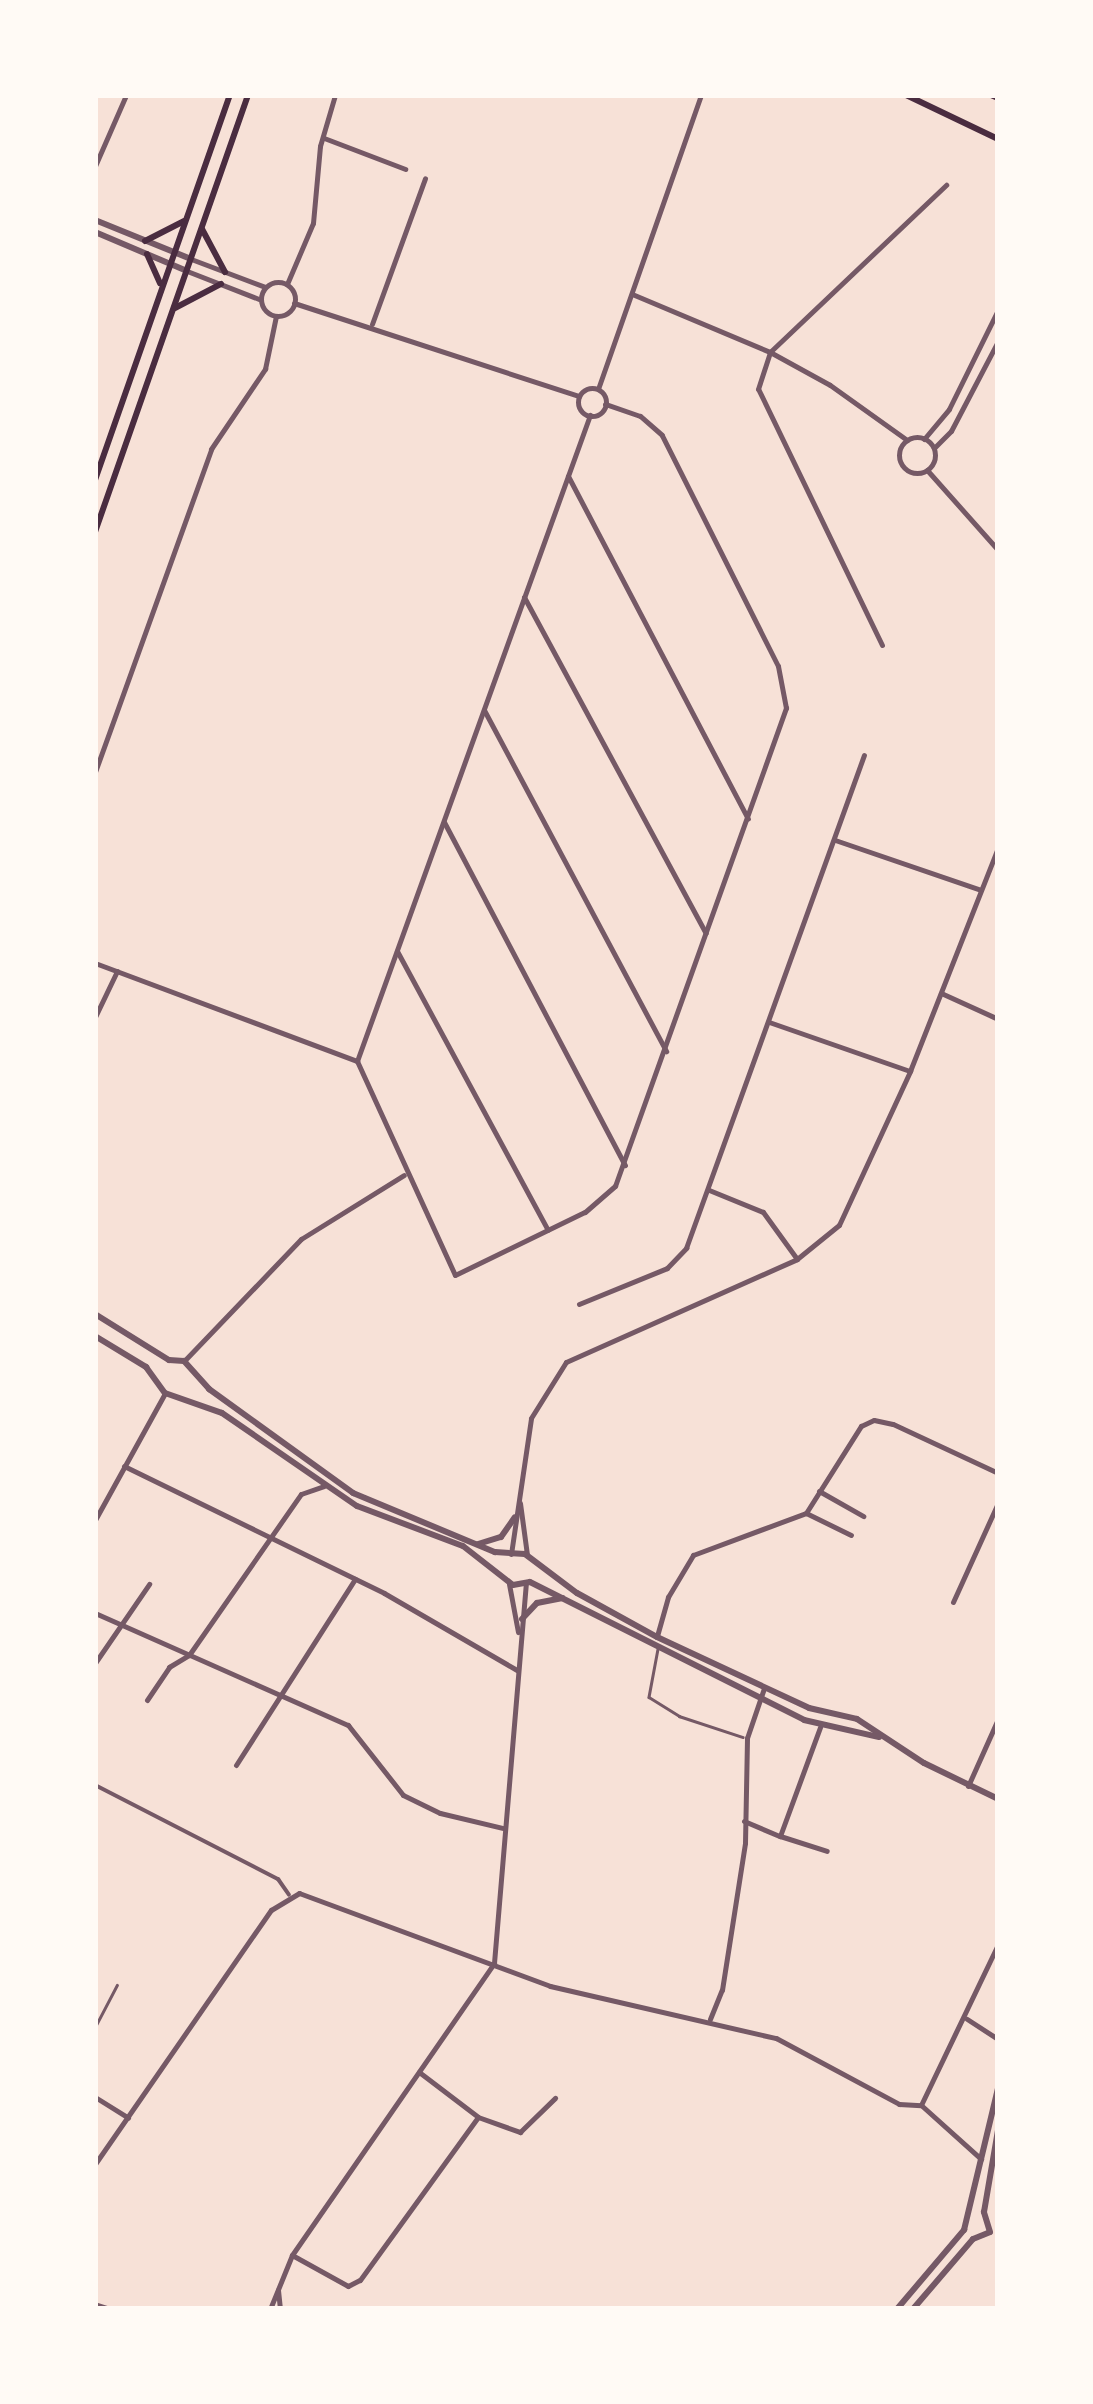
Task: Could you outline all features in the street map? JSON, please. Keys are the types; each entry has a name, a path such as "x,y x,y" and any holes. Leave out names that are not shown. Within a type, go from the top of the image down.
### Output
{"main road":[{"path":"95,480 230,95"},
{"path":"95,532 248,95"},
{"path":"906,95 998,139"},
{"path":"991,95 998,98"},
{"path":"145,241 185,220"},
{"path":"202,230 225,272"},
{"path":"147,254 161,287"},
{"path":"174,308 222,284"}],"street":[{"path":"95,166 126,95"},
{"path":"294,304 287,284 313,223 322,138 335,95"},
{"path":"605,404 590,415 357,1061 404,1175 455,1275 600,1200 624,1164 786,708 778,666 662,436 640,416 605,404 598,390 701,95"},
{"path":"95,136 106,141"},
{"path":"322,138 405,169"},
{"path":"372,324 424,178"},
{"path":"882,645 758,389 770,352 946,185"},
{"path":"95,220 265,287 287,284"},
{"path":"95,232 261,299 276,316"},
{"path":"261,299 265,287"},
{"path":"632,294 770,352 830,384 907,440 924,439 934,448"},
{"path":"95,772 212,449 265,369 276,316 294,304 372,324 579,396 598,390"},
{"path":"924,439 950,409 997,313"},
{"path":"927,470 934,448 950,431 998,341"},
{"path":"579,396 580,408 590,415"},
{"path":"907,440 899,455 902,466 917,473 927,470"},
{"path":"927,470 998,550"},
{"path":"568,476 748,819"},
{"path":"524,597 707,936"},
{"path":"484,710 666,1052"},
{"path":"578,1304 678,1259 709,1190 864,755"},
{"path":"444,822 624,1164"},
{"path":"835,840 982,890"},
{"path":"502,1574 510,1555 531,1418 566,1362 796,1259 824,1242 846,1214 942,994 998,848"},
{"path":"397,951 548,1230"},
{"path":"95,963 357,1061"},
{"path":"95,1017 117,972"},
{"path":"942,994 998,1018"},
{"path":"769,1022 910,1071"},
{"path":"184,1361 301,1239 404,1175"},
{"path":"709,1190 763,1212 796,1259"},
{"path":"95,1314 169,1360 184,1361"},
{"path":"95,1336 156,1377 165,1393"},
{"path":"156,1377 169,1360"},
{"path":"184,1361 193,1375 352,1493 478,1544 510,1555 528,1555"},
{"path":"182,1394 193,1375"},
{"path":"165,1393 182,1394 222,1413 324,1486 371,1512 463,1546 502,1574 508,1583 518,1655"},
{"path":"95,1520 165,1393"},
{"path":"658,1648 657,1637 668,1597 693,1555 806,1513 853,1436 874,1420 998,1473"},
{"path":"124,1466 355,1579 517,1670"},
{"path":"518,1485 528,1555 535,1566 657,1637 816,1711 848,1715 968,1786 998,1799"},
{"path":"147,1700 169,1667 188,1655 301,1494 324,1486"},
{"path":"819,1491 863,1516"},
{"path":"953,1602 994,1522 998,1503"},
{"path":"806,1513 851,1536"},
{"path":"478,1544 501,1537 515,1517"},
{"path":"270,2309 292,2255 494,1963 518,1655 528,1583 535,1566"},
{"path":"236,1765 355,1579"},
{"path":"508,1583 528,1583 566,1598 760,1700 820,1727 885,1738"},
{"path":"96,1664 149,1584"},
{"path":"522,1620 538,1603 566,1598"},
{"path":"95,1613 348,1725 402,1795 440,1813 503,1828"},
{"path":"710,2018 726,1968 744,1821 746,1738 764,1688"},
{"path":"968,1786 998,1718"},
{"path":"780,1836 820,1727"},
{"path":"95,1784 278,1880 289,1895 641,2010 710,2018 776,2038 900,2104 921,2105 981,2159"},
{"path":"744,1821 827,1851"},
{"path":"95,2164 271,1910 289,1895"},
{"path":"921,2105 966,2019 998,1944"},
{"path":"966,2019 998,2039"},
{"path":"419,2072 478,2117 520,2132 555,2098"},
{"path":"898,2309 964,2230 972,2211 998,2088"},
{"path":"95,2096 128,2118"},
{"path":"292,2255 348,2286 360,2280 478,2117"},
{"path":"913,2309 973,2239 994,2233 984,2212 998,2130"},
{"path":"972,2211 984,2212"},
{"path":"964,2230 973,2239"},
{"path":"278,2286 280,2309"},
{"path":"95,2304 107,2309"}],"lane":[{"path":"658,1648 650,1697 679,1716 746,1738"},
{"path":"95,2026 117,1984"}]}
